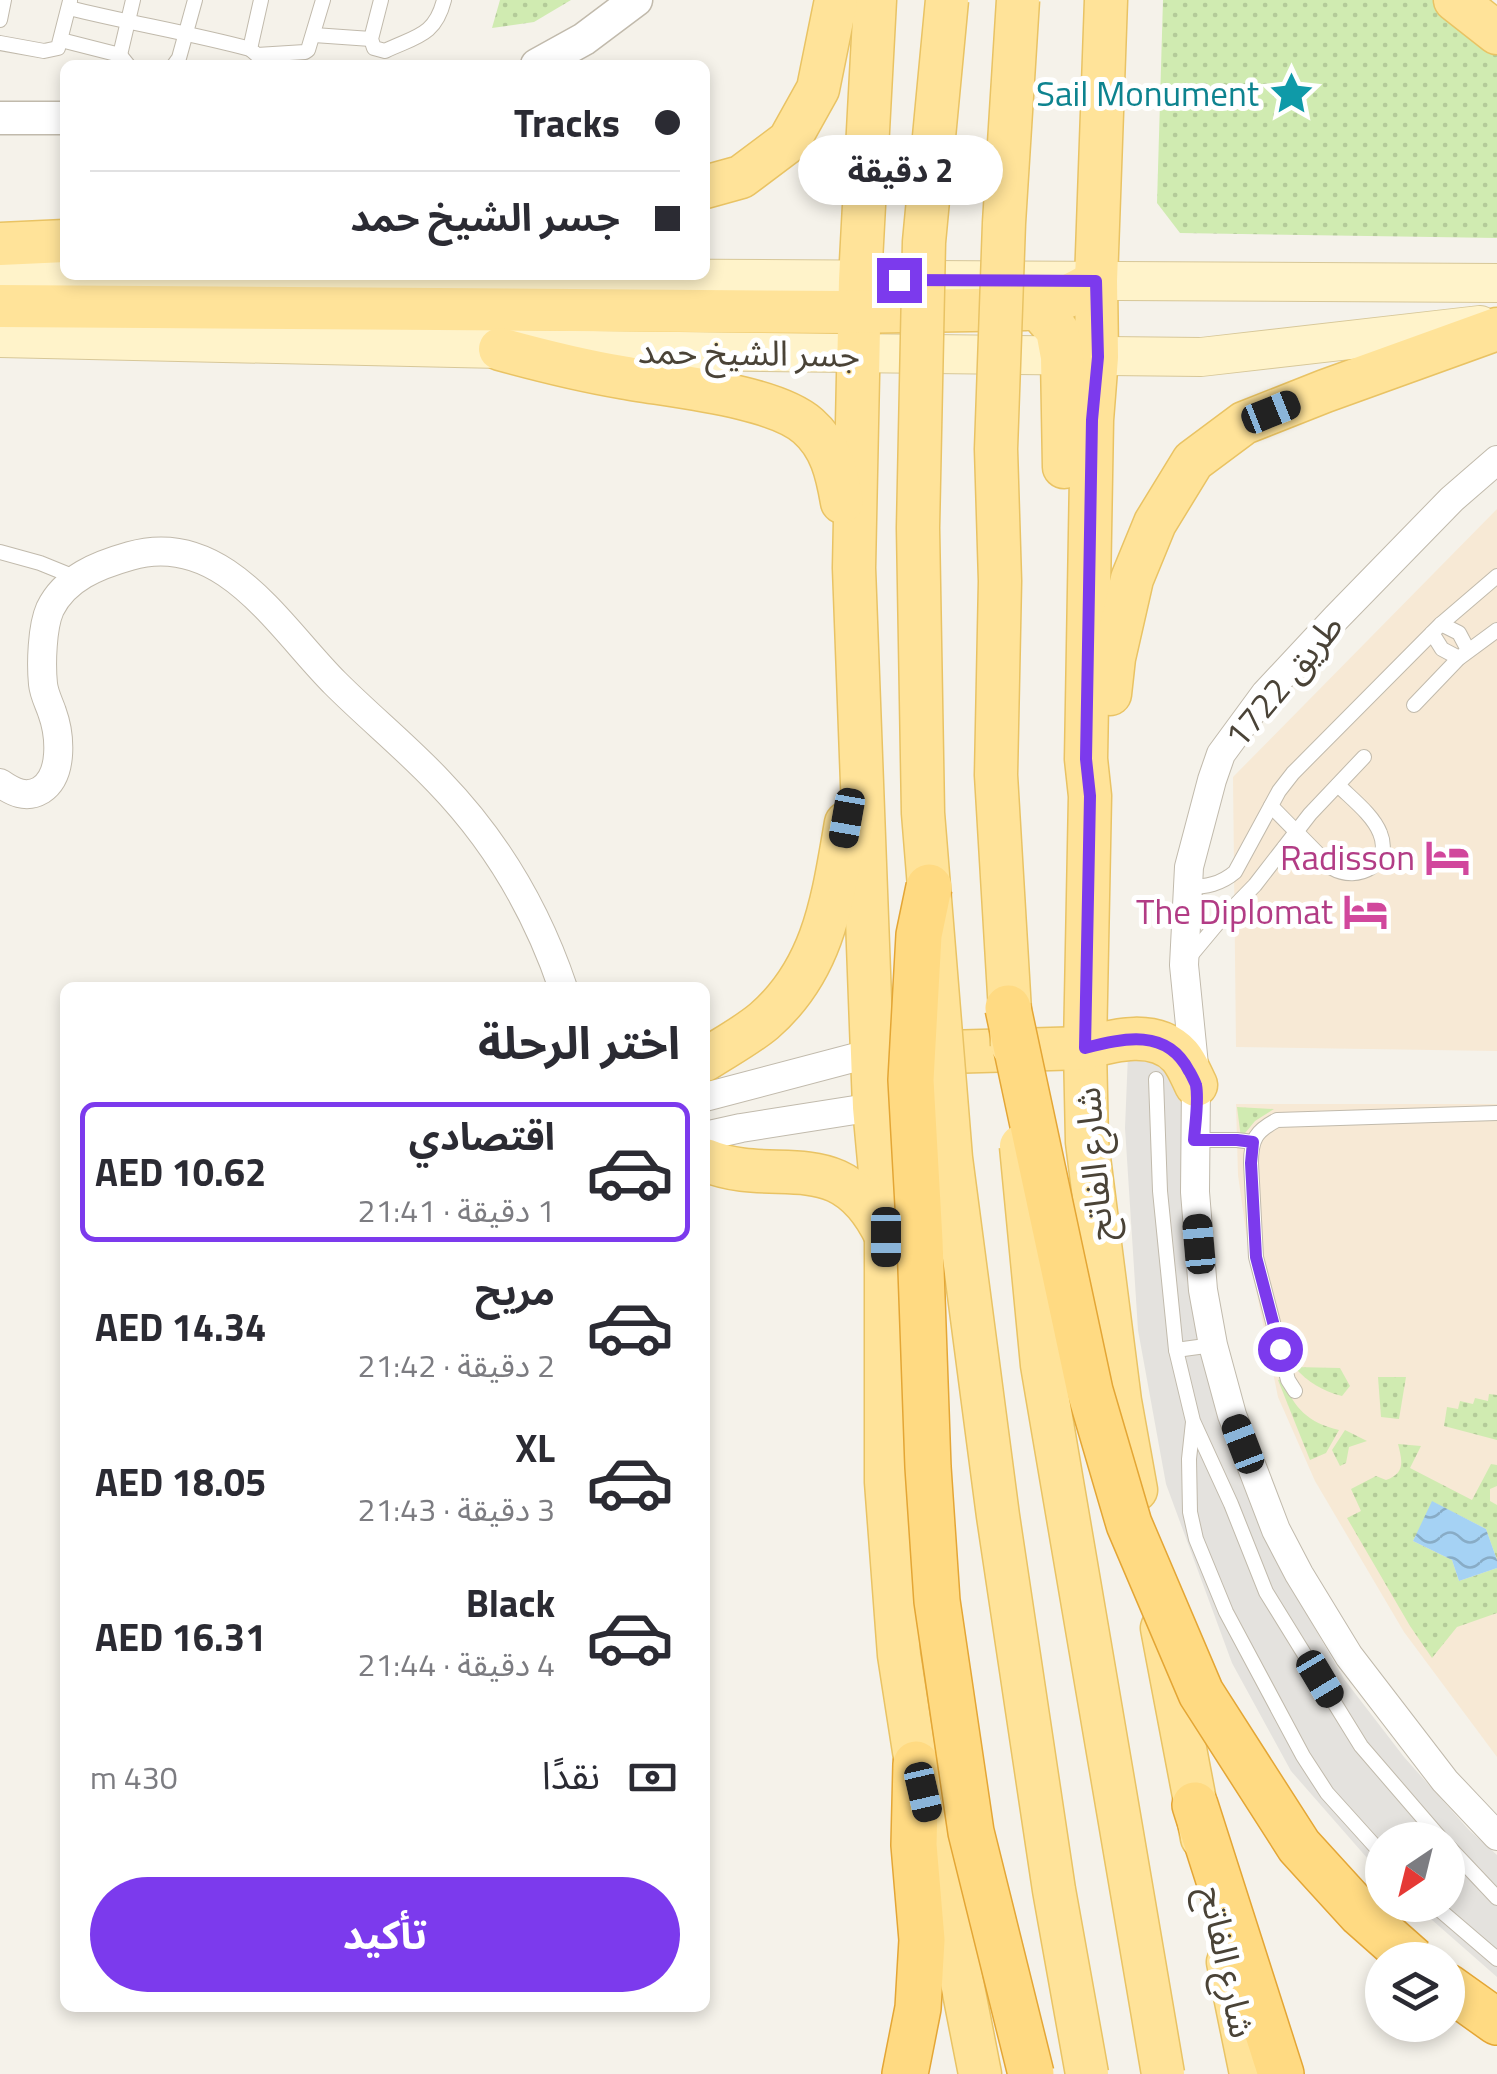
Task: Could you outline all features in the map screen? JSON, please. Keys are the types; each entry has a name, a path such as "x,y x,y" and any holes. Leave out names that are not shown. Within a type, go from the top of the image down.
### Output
{"highway":[{"path":"929,888 919,935 911,1080 937,1600 971,1832 1031,2074"},
{"path":"1008,1008 1090,1392 1129,1524 1201,1693 1300,1846 1361,1914 1393,1942"},
{"path":"905,2074 918,2008 922,1940 914,1845 916,1764"},
{"path":"1195,1805 1281,2074"},
{"path":"1465,1998 1497,2022"}],"main road":[{"path":"710,185 741,176 789,140 818,89 836,0"},
{"path":"874,0 859,296 854,568 873,1081 886,1237 886,1482 899,1654 916,1764 980,2074"},
{"path":"948,0 924,242 919,616 923,813 951,1158 1054,1890 1086,2074"},
{"name":"شارع الفاتح","path":"1018,0 1004,222 996,449 1000,581 996,774 1008,1008 1042,1365 1163,2074"},
{"name":"شارع الفاتح","path":"1106,0 1096,281 1080,357 1092,420 1086,759 1090,796 1085,1048 1088,1142 1120,1401 1250,2074"},
{"path":"1455,0 1497,34"},
{"path":"0,244 60,241"},
{"name":"جسر الشيخ حمد","path":"0,276 60,277"},
{"name":"جسر الشيخ حمد","path":"172,280 859,296 1096,281 1497,284"},
{"path":"0,306 859,296 1037,307 1071,296 1096,281"},
{"path":"1037,307 1080,357"},
{"path":"1086,759 1106,722 1114,658 1132,579 1155,523 1193,461 1244,423 1497,326"},
{"name":"جسر الشيخ حمد","path":"0,338 1201,358 1497,326"},
{"path":"500,349 578,369 751,401 800,420 826,446 834,462 854,568"},
{"path":"710,1057 766,1018 810,962 828,917 860,744"},
{"path":"873,1081 903,1064 945,1052 1085,1048 1144,1039 1172,1048 1182,1058 1176,1082"},
{"path":"710,1162 726,1168 792,1170 823,1176 861,1199 886,1237"}],"street":[{"path":"546,60 584,39 636,0"},
{"path":"0,118 60,118"},
{"name":"طريق 1722","path":"1497,460 1392,557 1265,694 1222,754 1189,867 1176,1082 1194,1140 1203,1290 1212,1345 1232,1414 1276,1530 1349,1656 1444,1782 1497,1836"},
{"path":"0,784 26,795 40,791 56,769 57,732 43,684 46,622 59,596 78,578 128,557 167,552 203,560 250,591 330,678 414,757 469,816 518,888 539,927 561,982"},
{"path":"710,1097 873,1081"},
{"path":"710,1135 741,1128 873,1081"}],"lane":[{"path":"0,20 4,0"},
{"path":"60,40 124,60 133,0"},
{"path":"178,60 194,0"},
{"path":"250,49 261,0"},
{"path":"0,43 44,51 58,48 69,4 128,22 250,49 257,55 305,52 311,47 322,0"},
{"path":"381,0 371,40 374,48 385,50 428,30 440,16 444,0"},
{"path":"314,34 371,40"},
{"path":"0,552 78,578"},
{"path":"1188,887 1224,881 1236,872 1279,791 1293,773 1437,628 1497,576"},
{"path":"1437,628 1459,633 1464,654"},
{"path":"1437,628 1442,649 1464,654"},
{"path":"1414,705 1464,654 1497,630"},
{"path":"1184,965 1364,758"},
{"path":"1271,806 1325,861 1340,872 1359,874 1375,864 1383,847 1379,829 1338,785"},
{"path":"1176,1082 1160,1191 1176,1350 1193,1421 1266,1592 1361,1746 1426,1822"},
{"path":"1295,1391 1288,1380 1256,1257 1251,1163 1253,1142 1263,1127 1277,1120 1497,1113"},
{"path":"1194,1140 1253,1142"},
{"path":"1176,1350 1212,1345"},
{"path":"1193,1421 1190,1512 1196,1539 1226,1612 1303,1756 1327,1792 1365,1835"},
{"path":"1465,1864 1497,1898"},
{"path":"1454,1922 1497,1959"}],"shaded area":[{"name":"The Diplomat","path":"1497,509 1497,1051 1236,1047 1233,777"},
{"path":"1128,1054 1159,1054 1182,1092 1183,1199 1194,1295 1224,1434 1284,1575 1344,1679 1404,1757 1462,1822 1365,1822 1365,1856 1291,1771 1232,1663 1166,1484 1138,1330 1125,1128"},
{"path":"1236,1104 1497,1104 1497,1757 1404,1632 1315,1481 1278,1397 1250,1260 1238,1175"},
{"path":"1465,1826 1497,1855 1497,1977 1465,1949 1465,1942 1457,1942 1434,1922 1465,1922"}],"green space":[{"path":"500,0 571,0 534,22 492,28"},
{"path":"1163,0 1435,0 1497,47 1497,238 1180,233 1157,203"},
{"path":"1237,1107 1274,1109 1255,1121 1241,1138"},
{"path":"1294,1367 1340,1368 1350,1386 1342,1396 1335,1394"},
{"path":"1378,1377 1406,1377 1399,1419 1381,1417"},
{"path":"1282,1379 1303,1413 1339,1430 1326,1453 1310,1460 1278,1380"},
{"path":"1489,1394 1497,1395 1497,1440 1444,1426 1447,1407 1458,1409 1460,1401 1473,1404 1475,1398 1488,1401"},
{"path":"1345,1430 1367,1441 1349,1447 1346,1463 1340,1466 1332,1450"},
{"path":"1398,1444 1421,1446 1410,1468 1472,1500 1491,1464 1497,1465 1497,1486 1490,1489 1490,1501 1497,1505 1497,1560 1486,1529 1433,1502 1413,1541 1452,1560 1459,1581 1497,1568 1497,1613 1457,1627 1432,1658 1347,1518 1361,1511 1351,1489 1376,1476 1386,1480 1400,1470"}],"water":[{"path":"1432,1501 1486,1529 1497,1568 1459,1581 1452,1560 1413,1541"}],"place":[{"name":"Sail Monument","path":"1292,94"},
{"name":"Radisson","path":"1448,858"},
{"name":"The Diplomat","path":"1366,912"}],"route":[{"path":"899,280 1096,281 1098,357 1092,420 1086,759 1090,796 1085,1048 1144,1039 1172,1048 1196,1085 1194,1140 1253,1142 1256,1257 1280,1349"}]}
